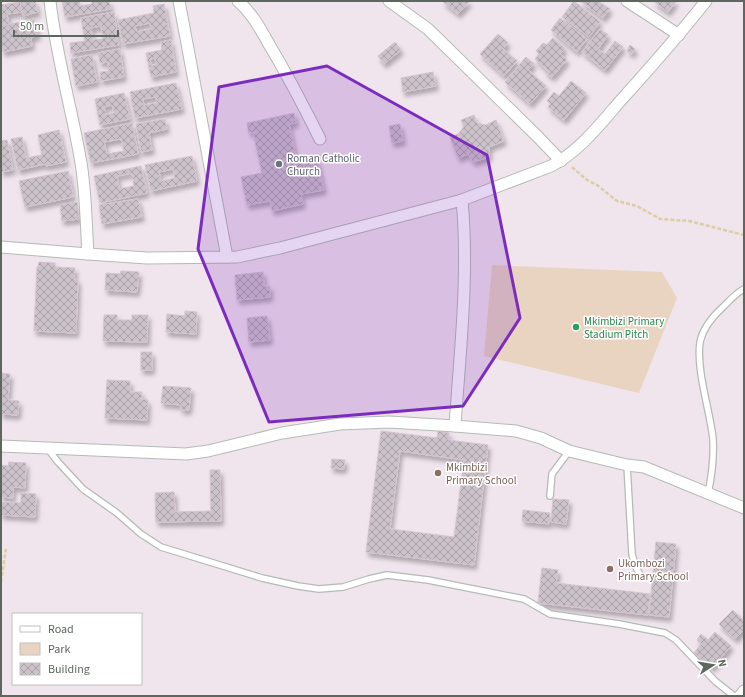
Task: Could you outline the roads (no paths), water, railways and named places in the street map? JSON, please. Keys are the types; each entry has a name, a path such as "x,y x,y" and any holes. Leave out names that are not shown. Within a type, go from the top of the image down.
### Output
{"street":[{"path":"50,1 54,30 81,164 88,254"},
{"path":"179,1 227,257"},
{"path":"238,1 251,15 288,75 320,139"},
{"path":"389,1 428,29 562,160"},
{"path":"627,1 679,35"},
{"path":"1,247 147,258 236,257 280,248 462,200 551,166 562,160 594,131 679,35 706,1"},
{"path":"455,426 465,269 462,200"},
{"path":"1,446 186,454 208,451 282,433 340,424 389,422 516,431 540,438 570,451 627,465 644,467 744,508"},
{"path":"740,696 744,691"}],"lane":[{"path":"708,494 714,466 713,439 700,361 700,342 708,324 717,312 738,292 744,289"},
{"path":"48,448 58,462 83,489 117,513 141,534 160,547 262,578 298,586 319,589 343,587 369,579 387,576 428,580 524,599 550,614 619,624 665,633 676,640 715,681 734,696"},
{"path":"550,496 552,474 570,451"},
{"path":"627,465 632,554 640,575"}],"place":[{"name":"Roman Catholic Church","path":"279,164"},
{"name":"Mkimbizi Primary Stadium Pitch","path":"576,327"},
{"name":"Mkimbizi Primary School","path":"438,473"},
{"name":"Ukombozi Primary School","path":"610,569"}]}
